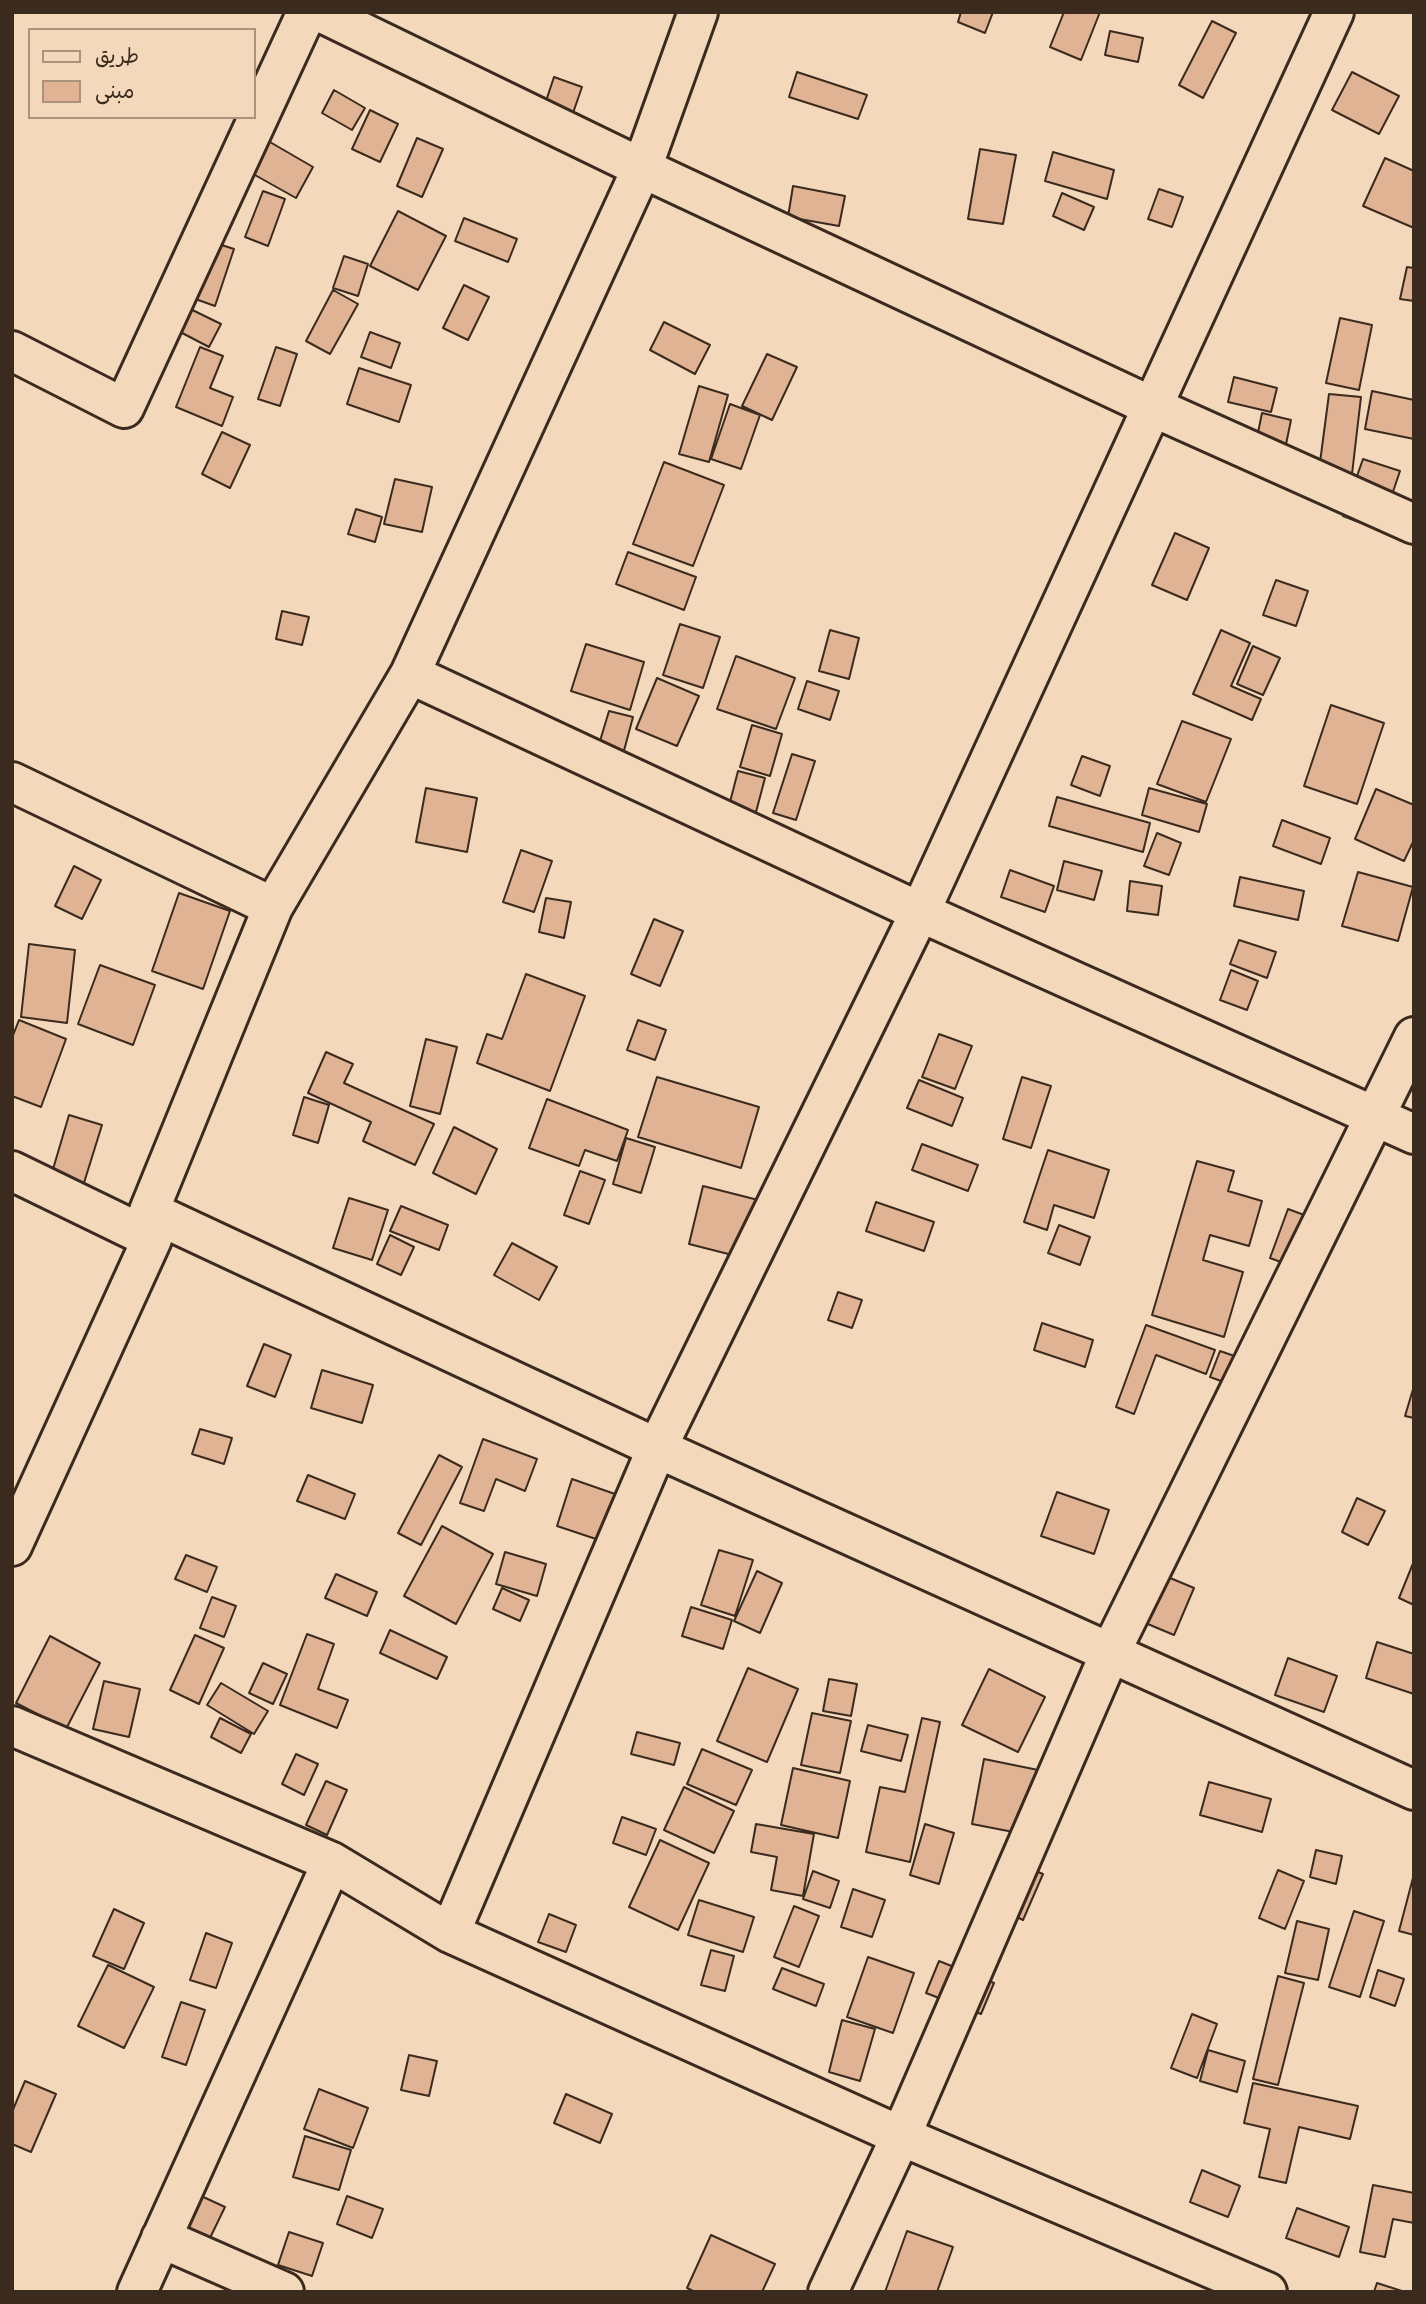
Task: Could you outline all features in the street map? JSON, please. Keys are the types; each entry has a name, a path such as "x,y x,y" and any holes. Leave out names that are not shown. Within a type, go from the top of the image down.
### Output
{"street":[{"path":"12,351 124,408 307,12"},
{"path":"320,12 642,168 1153,407 1414,524"},
{"path":"12,1546 151,1225 273,907 411,674 642,168 698,12"},
{"path":"450,1933 657,1448 920,912 1334,12"},
{"path":"411,674 920,912 1414,1134"},
{"path":"12,782 273,907"},
{"path":"828,2292 901,2136 1111,1651 1414,1037"},
{"path":"12,1171 151,1225 657,1448 1414,1790"},
{"path":"12,1726 332,1862 450,1933 901,2136 1256,2289"},
{"path":"137,2292 332,1862"},
{"path":"161,2238 284,2292"}],"building":[{"path":"961,12 993,12 985,33 958,22"},
{"path":"1064,12 1100,12 1081,60 1050,47"},
{"path":"1212,21 1236,33 1203,98 1179,85"},
{"path":"1110,31 1143,38 1138,62 1105,55"},
{"path":"797,72 867,95 858,119 789,97"},
{"path":"1352,72 1399,96 1379,134 1332,110"},
{"path":"554,77 582,87 573,113 545,104"},
{"path":"334,90 365,108 352,130 322,113"},
{"path":"370,110 398,124 380,162 352,149"},
{"path":"263,138 313,167 296,198 246,170"},
{"path":"417,138 443,149 422,197 397,186"},
{"path":"980,149 1016,155 1003,224 968,219"},
{"path":"1053,152 1114,170 1107,199 1045,181"},
{"path":"1385,158 1414,171 1414,228 1363,206"},
{"path":"793,186 845,196 839,226 788,217"},
{"path":"1159,189 1183,197 1172,227 1148,219"},
{"path":"263,191 285,199 268,246 245,237"},
{"path":"1062,193 1094,207 1084,230 1053,216"},
{"path":"398,211 446,236 418,290 370,266"},
{"path":"464,218 517,239 508,262 455,241"},
{"path":"206,240 234,249 215,306 187,296"},
{"path":"344,256 368,264 358,296 333,288"},
{"path":"1407,267 1414,268 1414,301 1400,299"},
{"path":"464,285 489,297 468,340 443,328"},
{"path":"333,290 358,304 330,354 306,341"},
{"path":"172,300 221,324 209,347 161,322"},
{"path":"1340,318 1372,325 1359,390 1326,383"},
{"path":"664,322 710,345 695,374 650,350"},
{"path":"370,332 400,343 391,368 361,357"},
{"path":"200,347 223,356 210,388 233,397 222,426 176,407"},
{"path":"276,347 297,354 280,406 258,399"},
{"path":"767,354 797,367 772,420 742,406"},
{"path":"359,368 411,385 399,422 347,404"},
{"path":"1234,377 1277,388 1271,412 1228,402"},
{"path":"699,386 728,395 709,462 679,454"},
{"path":"1372,391 1414,400 1414,439 1365,429"},
{"path":"1329,394 1361,397 1352,474 1319,470"},
{"path":"730,404 760,415 741,469 711,459"},
{"path":"1262,413 1291,420 1283,459 1254,452"},
{"path":"222,432 250,445 230,488 202,474"},
{"path":"1363,459 1400,471 1380,530 1343,516"},
{"path":"664,462 724,485 693,566 633,544"},
{"path":"395,479 432,487 422,532 384,524"},
{"path":"356,509 382,517 375,542 348,534"},
{"path":"1175,533 1209,548 1187,600 1152,585"},
{"path":"628,552 696,577 684,610 616,584"},
{"path":"1276,580 1308,591 1296,626 1263,615"},
{"path":"282,611 309,617 302,645 276,639"},
{"path":"680,624 720,637 703,688 663,675"},
{"path":"830,630 859,638 849,679 819,671"},
{"path":"1221,630 1250,643 1231,686 1261,699 1252,720 1193,694"},
{"path":"586,644 644,662 630,710 571,691"},
{"path":"1253,646 1280,658 1263,695 1237,684"},
{"path":"736,656 795,678 776,729 717,709"},
{"path":"657,678 699,696 677,746 636,729"},
{"path":"807,681 839,691 830,720 798,709"},
{"path":"1331,705 1384,723 1357,804 1304,786"},
{"path":"609,711 633,717 622,758 597,751"},
{"path":"1182,721 1231,739 1206,802 1157,784"},
{"path":"752,725 782,734 770,776 740,767"},
{"path":"792,754 815,761 796,820 773,813"},
{"path":"1082,756 1110,766 1100,796 1071,785"},
{"path":"738,771 765,778 756,812 729,806"},
{"path":"426,788 477,798 467,852 416,842"},
{"path":"1149,788 1207,804 1199,832 1142,815"},
{"path":"1376,789 1414,805 1414,840 1404,861 1355,839"},
{"path":"1057,797 1150,823 1143,852 1049,826"},
{"path":"1282,820 1330,838 1321,864 1273,846"},
{"path":"1157,833 1181,843 1169,875 1144,866"},
{"path":"521,850 552,861 534,912 503,902"},
{"path":"1064,861 1102,871 1094,900 1057,890"},
{"path":"74,866 101,880 82,919 55,906"},
{"path":"1010,870 1054,886 1045,912 1001,897"},
{"path":"1358,872 1413,887 1398,941 1342,926"},
{"path":"1240,877 1304,891 1298,920 1234,906"},
{"path":"1130,881 1162,886 1158,915 1127,911"},
{"path":"179,893 230,911 203,989 152,971"},
{"path":"546,898 571,902 564,938 539,932"},
{"path":"654,919 683,931 660,986 631,974"},
{"path":"1239,940 1276,952 1267,978 1230,964"},
{"path":"29,944 75,950 67,1023 21,1017"},
{"path":"100,965 155,985 133,1045 78,1024"},
{"path":"1231,970 1258,981 1247,1010 1220,1000"},
{"path":"526,974 585,996 550,1091 477,1063 487,1034 502,1039"},
{"path":"19,1020 66,1039 41,1107 12,1096 12,1038"},
{"path":"638,1020 666,1030 655,1060 627,1050"},
{"path":"939,1034 972,1046 955,1089 922,1077"},
{"path":"426,1039 457,1047 440,1114 410,1106"},
{"path":"326,1052 353,1064 344,1083 434,1124 415,1165 363,1141 371,1122 308,1093"},
{"path":"657,1077 759,1107 741,1168 638,1137"},
{"path":"1022,1077 1051,1086 1031,1148 1003,1139"},
{"path":"919,1080 963,1098 952,1126 907,1108"},
{"path":"304,1097 329,1105 318,1143 293,1135"},
{"path":"547,1099 628,1130 617,1161 585,1150 579,1166 529,1148"},
{"path":"69,1115 102,1125 83,1186 51,1176"},
{"path":"454,1127 497,1149 476,1194 433,1173"},
{"path":"626,1138 655,1147 641,1193 613,1184"},
{"path":"922,1144 978,1165 968,1191 912,1170"},
{"path":"1048,1150 1109,1170 1094,1218 1054,1205 1047,1230 1024,1222"},
{"path":"1197,1161 1234,1171 1228,1191 1262,1201 1249,1246 1210,1235 1203,1260 1243,1272 1224,1337 1152,1315"},
{"path":"580,1171 605,1180 589,1224 564,1215"},
{"path":"703,1186 766,1202 752,1260 689,1244"},
{"path":"349,1198 388,1210 372,1260 333,1248"},
{"path":"876,1202 934,1222 924,1251 866,1231"},
{"path":"401,1206 448,1225 439,1250 390,1231"},
{"path":"1288,1209 1323,1222 1305,1271 1270,1258"},
{"path":"1059,1225 1090,1237 1080,1265 1048,1253"},
{"path":"390,1235 414,1247 401,1275 377,1264"},
{"path":"512,1243 557,1267 539,1300 494,1275"},
{"path":"838,1292 862,1300 852,1328 828,1320"},
{"path":"1042,1323 1093,1340 1085,1367 1034,1350"},
{"path":"1146,1325 1215,1350 1206,1374 1156,1355 1134,1414 1116,1407"},
{"path":"264,1344 291,1355 275,1397 247,1386"},
{"path":"1220,1351 1266,1367 1257,1394 1210,1377"},
{"path":"322,1370 373,1385 362,1423 311,1408"},
{"path":"1414,1386 1414,1418 1405,1416"},
{"path":"200,1429 232,1438 224,1464 192,1454"},
{"path":"483,1439 537,1459 525,1491 496,1479 484,1511 460,1503"},
{"path":"439,1455 462,1467 421,1545 398,1533"},
{"path":"308,1475 355,1494 345,1519 297,1501"},
{"path":"572,1479 615,1494 599,1540 557,1526"},
{"path":"1057,1492 1109,1510 1094,1554 1041,1536"},
{"path":"1357,1498 1385,1511 1368,1545 1342,1532"},
{"path":"442,1526 493,1554 456,1624 404,1596"},
{"path":"719,1550 753,1560 735,1616 701,1605"},
{"path":"505,1552 546,1564 537,1596 496,1584"},
{"path":"186,1555 217,1567 207,1592 175,1579"},
{"path":"1414,1561 1414,1605 1399,1598"},
{"path":"1144,1567 1194,1588 1174,1635 1124,1614"},
{"path":"757,1571 782,1583 760,1633 734,1621"},
{"path":"336,1574 377,1592 367,1616 325,1598"},
{"path":"502,1588 529,1600 520,1621 493,1609"},
{"path":"212,1597 236,1606 224,1637 200,1628"},
{"path":"691,1607 732,1620 723,1649 682,1636"},
{"path":"390,1630 447,1657 437,1679 380,1653"},
{"path":"307,1634 334,1644 318,1689 348,1700 337,1728 280,1705"},
{"path":"195,1635 224,1648 199,1704 170,1690"},
{"path":"50,1636 100,1663 66,1729 16,1703"},
{"path":"1377,1642 1414,1654 1414,1694 1366,1678"},
{"path":"1288,1658 1337,1676 1324,1712 1275,1695"},
{"path":"263,1663 287,1674 273,1704 249,1693"},
{"path":"748,1668 798,1689 767,1762 717,1741"},
{"path":"989,1669 1045,1697 1018,1752 962,1725"},
{"path":"829,1679 857,1684 851,1716 823,1711"},
{"path":"104,1681 140,1689 129,1737 93,1729"},
{"path":"221,1683 268,1711 254,1734 207,1705"},
{"path":"812,1713 851,1721 840,1773 801,1765"},
{"path":"220,1718 251,1734 241,1753 211,1737"},
{"path":"922,1718 940,1722 910,1862 866,1852 880,1787 905,1792"},
{"path":"868,1725 908,1735 901,1761 861,1751"},
{"path":"637,1732 680,1743 674,1765 631,1754"},
{"path":"702,1749 752,1770 736,1805 687,1784"},
{"path":"296,1754 318,1764 304,1795 282,1784"},
{"path":"984,1759 1048,1772 1034,1836 972,1824"},
{"path":"793,1768 850,1781 838,1838 781,1825"},
{"path":"326,1781 347,1790 327,1835 306,1825"},
{"path":"1209,1782 1271,1799 1262,1832 1200,1815"},
{"path":"684,1787 734,1811 714,1853 664,1830"},
{"path":"622,1817 656,1829 646,1855 613,1843"},
{"path":"756,1824 814,1834 803,1896 771,1890 777,1857 751,1852"},
{"path":"925,1824 954,1833 939,1884 910,1875"},
{"path":"660,1840 709,1863 678,1930 629,1907"},
{"path":"1316,1850 1342,1856 1336,1884 1310,1877"},
{"path":"1018,1864 1043,1874 1023,1920 999,1908"},
{"path":"1278,1870 1304,1881 1285,1929 1259,1918"},
{"path":"813,1871 839,1881 830,1908 803,1899"},
{"path":"1414,1874 1414,1935 1399,1931"},
{"path":"853,1889 885,1900 872,1937 841,1927"},
{"path":"699,1900 754,1917 743,1952 688,1935"},
{"path":"794,1906 819,1916 799,1967 774,1957"},
{"path":"114,1909 144,1923 124,1969 93,1956"},
{"path":"1354,1911 1384,1921 1360,1997 1329,1987"},
{"path":"549,1914 576,1925 566,1952 538,1942"},
{"path":"1297,1921 1329,1929 1318,1980 1285,1973"},
{"path":"206,1933 232,1943 216,1988 190,1980"},
{"path":"711,1950 734,1956 725,1991 701,1985"},
{"path":"868,1957 914,1973 893,2033 847,2017"},
{"path":"939,1961 994,1983 981,2014 926,1993"},
{"path":"108,1965 154,1987 124,2048 78,2026"},
{"path":"782,1968 824,1984 816,2006 773,1989"},
{"path":"1378,1970 1404,1979 1395,2006 1370,1997"},
{"path":"1278,1976 1304,1983 1278,2085 1253,2079"},
{"path":"181,2002 205,2010 186,2065 162,2057"},
{"path":"1192,2014 1217,2024 1197,2078 1171,2068"},
{"path":"842,2020 875,2029 860,2081 829,2072"},
{"path":"1208,2050 1245,2061 1237,2092 1200,2081"},
{"path":"409,2055 437,2061 429,2096 401,2090"},
{"path":"25,2081 56,2094 31,2152 12,2144 12,2112"},
{"path":"1253,2083 1358,2106 1350,2139 1299,2127 1286,2183 1259,2177 1270,2129 1244,2123"},
{"path":"319,2089 368,2108 353,2148 304,2129"},
{"path":"566,2094 612,2114 600,2143 554,2123"},
{"path":"305,2136 351,2150 339,2190 293,2177"},
{"path":"1202,2170 1240,2186 1228,2217 1190,2202"},
{"path":"1373,2185 1414,2193 1414,2223 1393,2219 1385,2257 1360,2252"},
{"path":"199,2195 225,2207 209,2240 183,2227"},
{"path":"347,2196 383,2209 372,2238 337,2224"},
{"path":"1297,2208 1349,2227 1339,2257 1286,2238"},
{"path":"907,2231 953,2247 937,2292 885,2292"},
{"path":"289,2232 323,2243 312,2276 278,2265"},
{"path":"711,2235 775,2264 762,2292 695,2292 687,2288"},
{"path":"1377,2283 1405,2292 1374,2292"}]}
